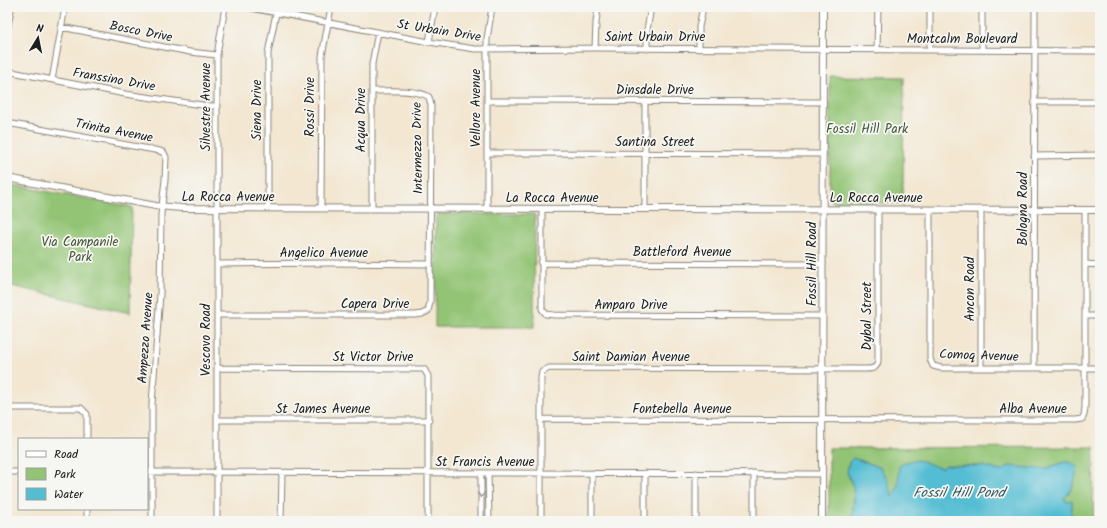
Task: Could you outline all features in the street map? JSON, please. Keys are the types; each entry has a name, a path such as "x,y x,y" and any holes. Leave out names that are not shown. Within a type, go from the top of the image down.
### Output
{"street":[{"path":"7,28 11,7"},
{"path":"52,80 65,7"},
{"name":"Silvestre Avenue","path":"217,208 217,55 225,7"},
{"name":"St Urbain Drive","path":"246,7 462,48 487,49"},
{"name":"Rossi Drive","path":"321,208 322,56 331,7"},
{"path":"429,42 435,7"},
{"name":"Vellore Avenue","path":"487,209 487,49 492,7"},
{"path":"595,48 598,7"},
{"path":"647,48 647,30 651,7"},
{"path":"699,49 699,27 703,7"},
{"name":"Fossil Hill Road","path":"822,521 823,7"},
{"path":"877,50 878,7"},
{"path":"930,7 930,50"},
{"path":"982,7 982,50"},
{"name":"Bologna Road","path":"1034,368 1035,7"},
{"name":"Siena Drive","path":"268,208 268,53 276,13"},
{"name":"Bosco Drive","path":"61,27 190,52 217,55"},
{"name":"Acqua Drive","path":"372,208 372,64 378,32"},
{"name":"Saint Urbain Drive","path":"487,49 647,48 823,50"},
{"name":"Montcalm Boulevard","path":"823,50 1100,50"},
{"name":"Franssino Drive","path":"7,71 125,94 218,106"},
{"name":"Intermezzo Drive","path":"372,91 401,91 429,97 431,208"},
{"name":"Dinsdale Drive","path":"487,101 823,102"},
{"path":"645,101 646,209"},
{"path":"1035,102 1100,102"},
{"name":"Trinita Avenue","path":"7,123 160,151 166,157 162,206"},
{"name":"Santina Street","path":"487,153 823,154"},
{"path":"1034,156 1100,156"},
{"name":"La Rocca Avenue","path":"7,178 162,206 217,208 1100,210"},
{"name":"Ampezzo Avenue","path":"152,521 150,472 152,404 160,294 162,206"},
{"name":"Vescovo Road","path":"217,208 217,521"},
{"name":"Capera Drive","path":"217,315 426,313 430,308 431,208"},
{"name":"Amparo Drive","path":"542,209 542,309 546,314 554,316 822,316"},
{"name":"Dybal Street","path":"822,369 871,369 877,366 878,210"},
{"name":"Comoq Avenue","path":"930,210 931,363 933,366 936,368 1100,368"},
{"name":"Ancon Road","path":"981,210 981,368"},
{"name":"Alba Avenue","path":"822,420 1082,419 1084,415 1085,369 1085,210"},
{"name":"Battleford Avenue","path":"542,263 823,264"},
{"name":"Angelico Avenue","path":"217,264 430,264"},
{"path":"1085,264 1100,264"},
{"path":"1085,316 1100,316"},
{"name":"St Victor Drive","path":"217,368 424,369 428,376 428,521"},
{"name":"Saint Damian Avenue","path":"541,521 541,378 542,372 549,368 822,369"},
{"path":"7,408 81,408 87,414 87,438"},
{"name":"Fontebella Avenue","path":"541,419 822,420"},
{"name":"St James Avenue","path":"217,420 429,420"},
{"path":"7,472 18,472"},
{"name":"St Francis Avenue","path":"150,472 822,474"},
{"path":"281,521 282,473"},
{"path":"481,473 481,521"},
{"path":"488,473 488,521"},
{"path":"592,473 592,521"},
{"path":"645,473 645,521"},
{"path":"696,473 696,521"},
{"path":"754,473 754,521"},
{"path":"87,510 87,521"}],"green space":[{"name":"Fossil Hill Park","path":"830,76 904,77 903,203 834,203 830,199"},
{"name":"Via Campanile Park","path":"7,184 132,207 130,313 7,285"},
{"path":"436,214 534,214 534,327 435,327"},
{"name":"Fossil Hill Pond","path":"1094,447 1093,521 829,521 829,448"}],"water":[{"name":"Fossil Hill Pond","path":"853,458 880,467 887,478 893,497 898,485 899,466 906,462 916,460 941,468 946,465 983,466 1001,471 1009,466 1044,469 1064,462 1070,462 1078,467 1072,487 1065,497 1065,500 1072,500 1073,521 851,521 854,500 853,487 847,472 849,462"}]}
